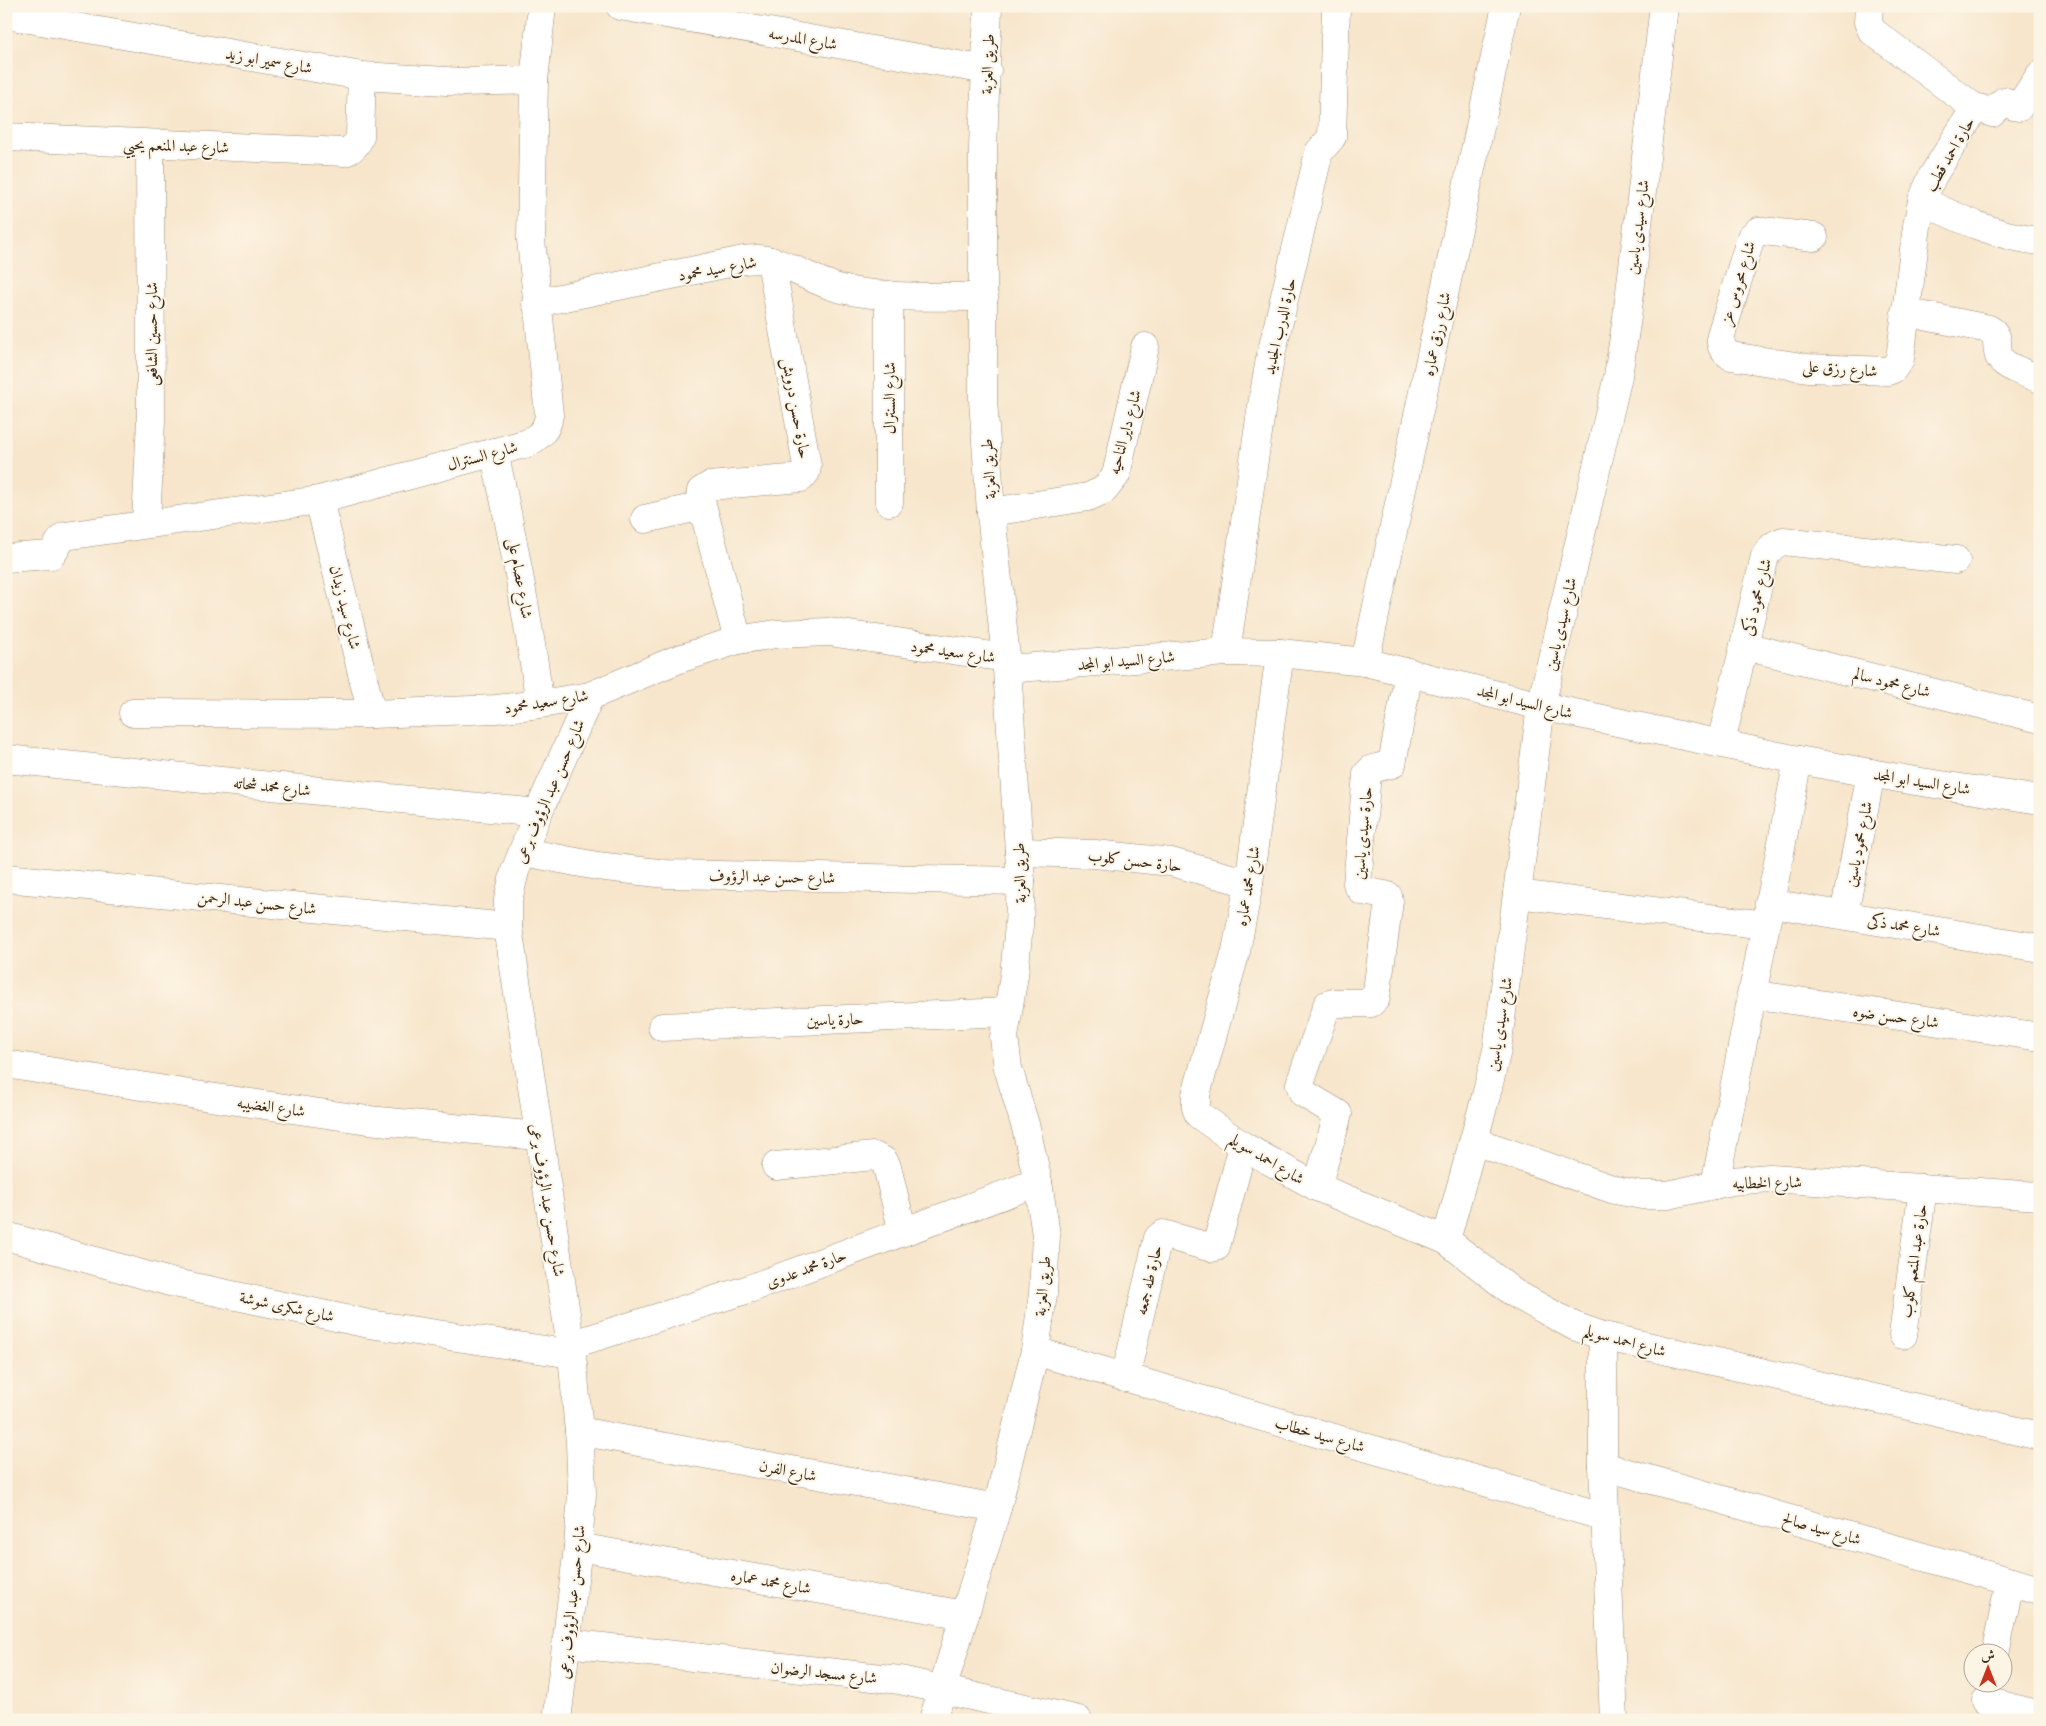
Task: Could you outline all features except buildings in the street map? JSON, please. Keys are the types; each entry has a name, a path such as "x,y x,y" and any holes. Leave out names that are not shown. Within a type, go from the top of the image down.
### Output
{"street":[{"name":"شارع السنترال","path":"6,558 51,555 61,538 65,536 319,500 528,442 540,435 548,427 549,416 531,240 534,80 542,6"},
{"name":"شارع المدرسه","path":"620,6 987,70"},
{"name":"طريق العزبة","path":"932,1720 997,1508 1035,1351 1043,1294 1046,1235 1038,1182 1026,1128 1008,1068 1004,1037 1014,975 1021,881 1007,664 991,512 983,400 983,149 988,6"},
{"name":"حارة الدرب الجديد","path":"1226,652 1270,360 1319,152 1332,137 1336,6"},
{"name":"شارع رزق عماره","path":"1365,662 1506,6"},
{"name":"شارع سيدى ياسين","path":"1446,1240 1497,1050 1541,706 1618,376 1628,308 1664,6"},
{"path":"1868,6 1868,22 1872,32 1975,108"},
{"name":"شارع سمير ابو زيد","path":"6,15 362,76 463,82 534,80"},
{"name":"حارة احمد قطب","path":"1922,202 1932,177 1975,108 1992,113 2004,101 2019,107 2040,75"},
{"name":"شارع عبد المنعم يحيي","path":"6,137 345,152 352,149 358,143 360,136 362,76"},
{"name":"شارع حسين الشافعى","path":"146,524 151,420 150,144"},
{"path":"1922,202 1975,226 2040,241"},
{"name":"شارع رزق على","path":"1721,335 1722,350 1730,356 1808,368 1888,371 1893,369 1900,359 1917,226 1922,202"},
{"name":"شارع محروس عز","path":"1721,335 1751,237 1763,231 1814,237"},
{"name":"شارع سيد محمود","path":"536,303 744,260 758,259 771,261 846,290 889,295 984,297"},
{"name":"حارة حسن درويش","path":"702,506 700,497 704,487 801,478 806,472 807,466 771,261"},
{"name":"شارع السنترال","path":"889,295 889,502"},
{"path":"1906,312 1989,329 1997,337 1998,352 2000,358 2005,363 2040,379"},
{"name":"شارع داير الناحيه","path":"991,512 1088,497 1104,490 1116,475 1145,347"},
{"name":"شارع عصام على","path":"494,452 513,536 528,619 540,704"},
{"name":"شارع سيد زيدان","path":"319,500 372,714"},
{"path":"645,519 702,506 738,640"},
{"name":"شارع محمود ذكى","path":"1721,743 1765,556 1769,549 1783,541 1956,560"},
{"name":"شارع سعيد محمود","path":"133,713 372,714 496,709 540,704 590,696 676,660 738,640 776,634 829,632 1007,664"},
{"name":"شارع محمود سالم","path":"1744,646 2038,713"},
{"name":"شارع السيد ابو المجد","path":"1007,664 1226,652 1280,653 1365,662 1541,706 1798,760 2040,800"},
{"name":"شارع محمد عماره","path":"1199,1115 1196,1108 1196,1095 1236,950 1250,882 1280,653"},
{"name":"حارة سيدى ياسين","path":"1317,1187 1338,1114 1303,1093 1300,1084 1327,1005 1333,1003 1371,1003 1376,998 1389,901 1388,896 1385,894 1362,891 1357,884 1367,774 1372,769 1392,764 1409,672"},
{"name":"شارع حسن عبد الرؤوف برعى","path":"557,1720 578,1547 582,1494 579,1431 571,1350 508,927 508,900 515,871 538,813 590,696"},
{"name":"شارع محمد شحاته","path":"6,759 538,813"},
{"path":"1715,1185 1798,760"},
{"name":"شارع محمود ياسين","path":"1844,915 1871,773"},
{"name":"شارع حسن عبد الرؤوف","path":"524,852 597,866 667,874 1021,881"},
{"name":"حارة حسن كلوب","path":"1019,852 1095,854 1171,862 1250,882"},
{"name":"شارع حسن عبد الرحمن","path":"6,878 508,927"},
{"name":"شارع محمد ذكى","path":"1517,894 1767,914 1844,915 2040,948"},
{"name":"شارع حسن ضوه","path":"1751,994 2040,1037"},
{"name":"حارة ياسين","path":"662,1027 1007,1012"},
{"name":"شارع الغضيبه","path":"6,1064 368,1120 538,1136"},
{"name":"شارع احمد سويلم","path":"1199,1115 1244,1146 1317,1187 1446,1240 1514,1293 1574,1326 1603,1336 2040,1436"},
{"name":"شارع الخطابيه","path":"1474,1141 1615,1190 1633,1193 1668,1195 1731,1181 1770,1178 2040,1196"},
{"name":"حارة طه جمعه","path":"1125,1378 1158,1238 1163,1234 1167,1234 1212,1248 1218,1244 1244,1146"},
{"path":"776,1166 874,1156 879,1158 887,1167 903,1232"},
{"name":"حارة محمد عدوى","path":"571,1350 749,1288 1038,1182"},
{"name":"حارة عبد المنعم كلوب","path":"1903,1334 1924,1188"},
{"name":"شارع شكرى شوشة","path":"6,1236 170,1282 369,1324 571,1350"},
{"path":"1603,1336 1603,1466 1614,1720"},
{"name":"شارع سيد خطاب","path":"1035,1351 1605,1517"},
{"name":"شارع الفرن","path":"579,1431 997,1508"},
{"name":"شارع سيد صالح","path":"1603,1466 2040,1590"},
{"name":"شارع محمد عماره","path":"578,1547 965,1615"},
{"path":"1998,1644 2010,1582"},
{"name":"شارع مسجد الرضوان","path":"567,1643 900,1680 1078,1720"},
{"path":"1985,1702 2040,1715"}]}
